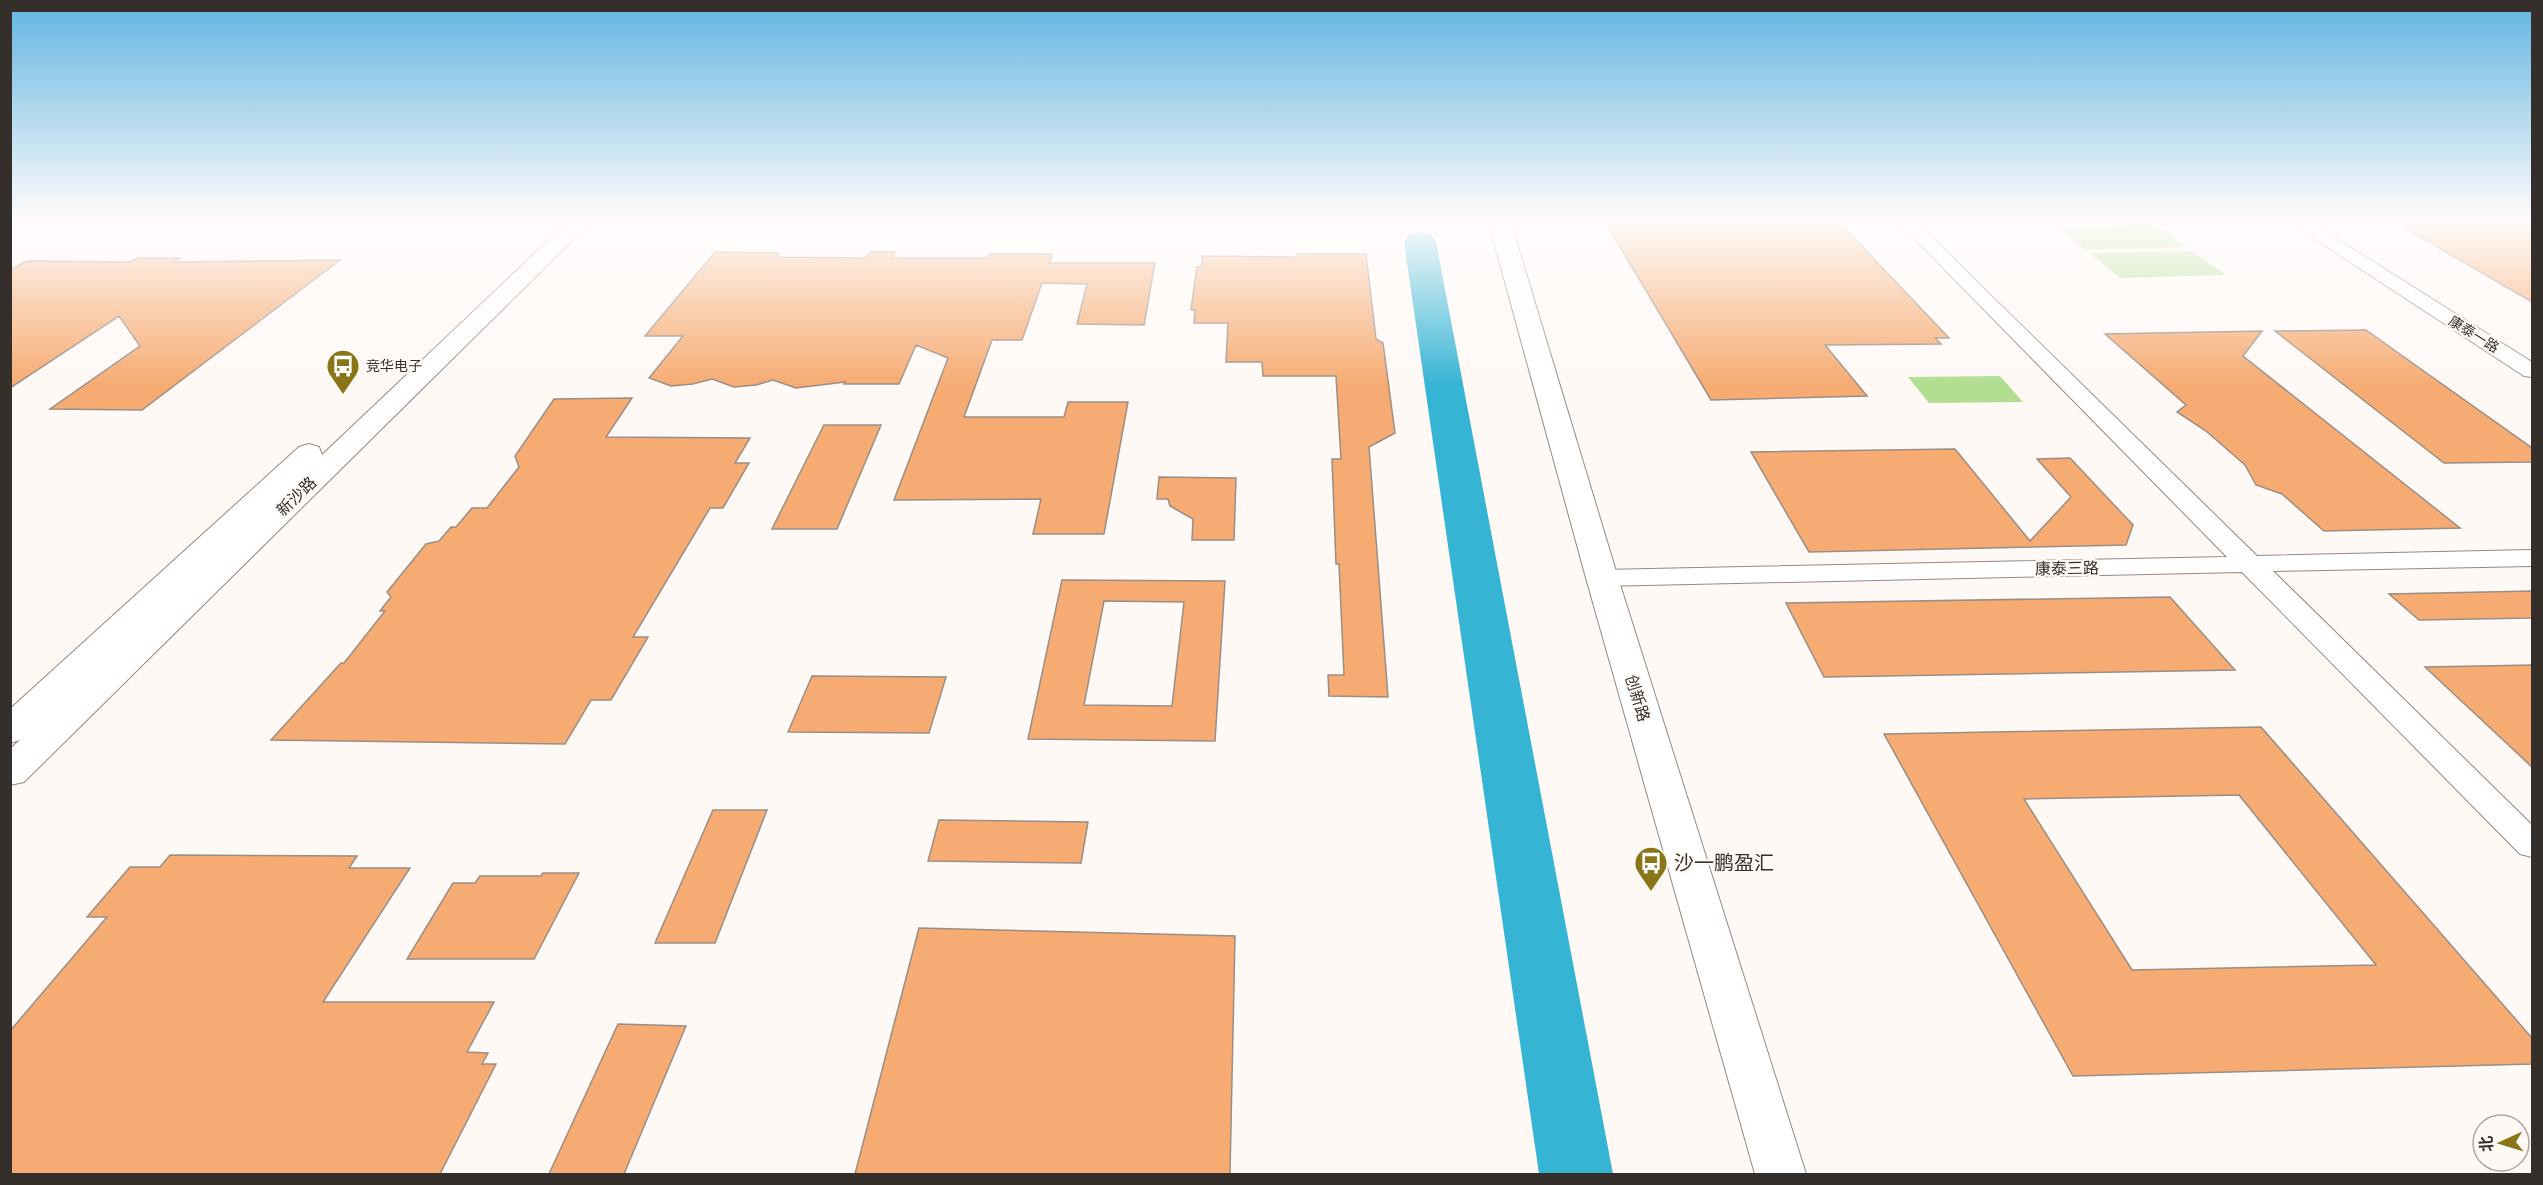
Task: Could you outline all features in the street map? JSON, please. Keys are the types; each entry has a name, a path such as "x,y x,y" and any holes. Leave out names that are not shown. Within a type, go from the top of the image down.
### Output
{"main road":[{"name":"新沙路","path":"10,730 499,275"},
{"name":"新沙路","path":"10,772 526,275"},
{"name":"创新路","path":"1515,275 1602,578 1781,1174"}],"street":[{"path":"1959,275 2532,845"},
{"name":"康泰一路","path":"2381,275 2532,371"},
{"name":"康泰三路","path":"1602,578 2532,558"}],"green space":[{"path":"2117,275 2215,275 2120,278"},
{"path":"2000,376 2023,402 1929,403 1908,377"}],"building":[{"path":"10,275 320,275 142,410 50,409 140,346 119,316 10,388"},
{"path":"696,275 1153,275 1144,325 1077,324 1087,284 1042,283 1022,340 992,340 964,417 1064,417 1068,402 1128,402 1104,534 1033,534 1041,499 894,500 948,358 916,345 899,384 844,384 845,382 796,388 773,380 756,385 734,387 712,379 671,386 649,378 683,336 645,336"},
{"path":"1196,275 1369,275 1376,339 1383,343 1395,433 1369,447 1388,697 1329,696 1328,675 1344,675 1339,564 1336,564 1332,459 1341,459 1336,376 1263,376 1262,362 1226,362 1228,323 1194,323 1195,310 1191,310"},
{"path":"1637,275 1889,275 1949,338 1935,338 1941,344 1825,345 1867,396 1711,400"},
{"path":"2486,275 2532,275 2532,302"},
{"path":"2366,330 2532,448 2532,462 2444,463 2275,331"},
{"path":"2262,331 2243,356 2460,528 2324,531 2282,494 2256,485 2245,465 2206,431 2177,412 2186,405 2105,334"},
{"path":"632,398 606,437 750,438 735,463 749,463 723,508 710,508 633,637 648,637 611,700 591,700 565,744 271,740 341,663 344,663 385,611 380,611 391,597 387,592 426,544 439,541 451,527 456,527 472,508 487,508 519,467 515,456 554,399"},
{"path":"824,425 881,425 837,529 772,529"},
{"path":"1955,449 2030,541 2071,497 2037,459 2070,458 2133,525 2126,545 1809,552 1751,452"},
{"path":"1159,477 1236,478 1234,540 1192,540 1193,519 1170,506 1168,499 1157,499"},
{"path":"1062,580 1225,581 1215,741 1028,739","holes":["1104,601 1184,602 1172,706 1084,705"]},
{"path":"2532,591 2532,618 2419,620 2389,594"},
{"path":"2170,597 2235,670 1824,677 1786,603"},
{"path":"2532,665 2532,767 2425,667"},
{"path":"812,676 946,677 929,733 788,732"},
{"path":"2261,727 2532,1038 2532,1064 2073,1076 1884,734","holes":["2239,795 2376,965 2132,970 2024,799"]},
{"path":"713,810 767,810 715,943 655,943"},
{"path":"939,820 1088,822 1081,863 928,861"},
{"path":"170,855 357,856 349,868 410,868 323,1002 494,1002 467,1052 488,1053 482,1064 496,1064 440,1174 10,1174 10,1031 107,917 87,917 130,867 160,867"},
{"path":"543,873 579,873 534,959 407,959 453,883 475,883 480,876 541,876"},
{"path":"919,928 1235,936 1230,1174 855,1174"},
{"path":"618,1024 686,1026 624,1174 549,1174"}],"waterway":[{"path":"1426,275 1576,1174"}],"place":[{"name":"竞华电子","path":"343,395"},
{"name":"沙一鹏盈汇","path":"1651,892"}]}
